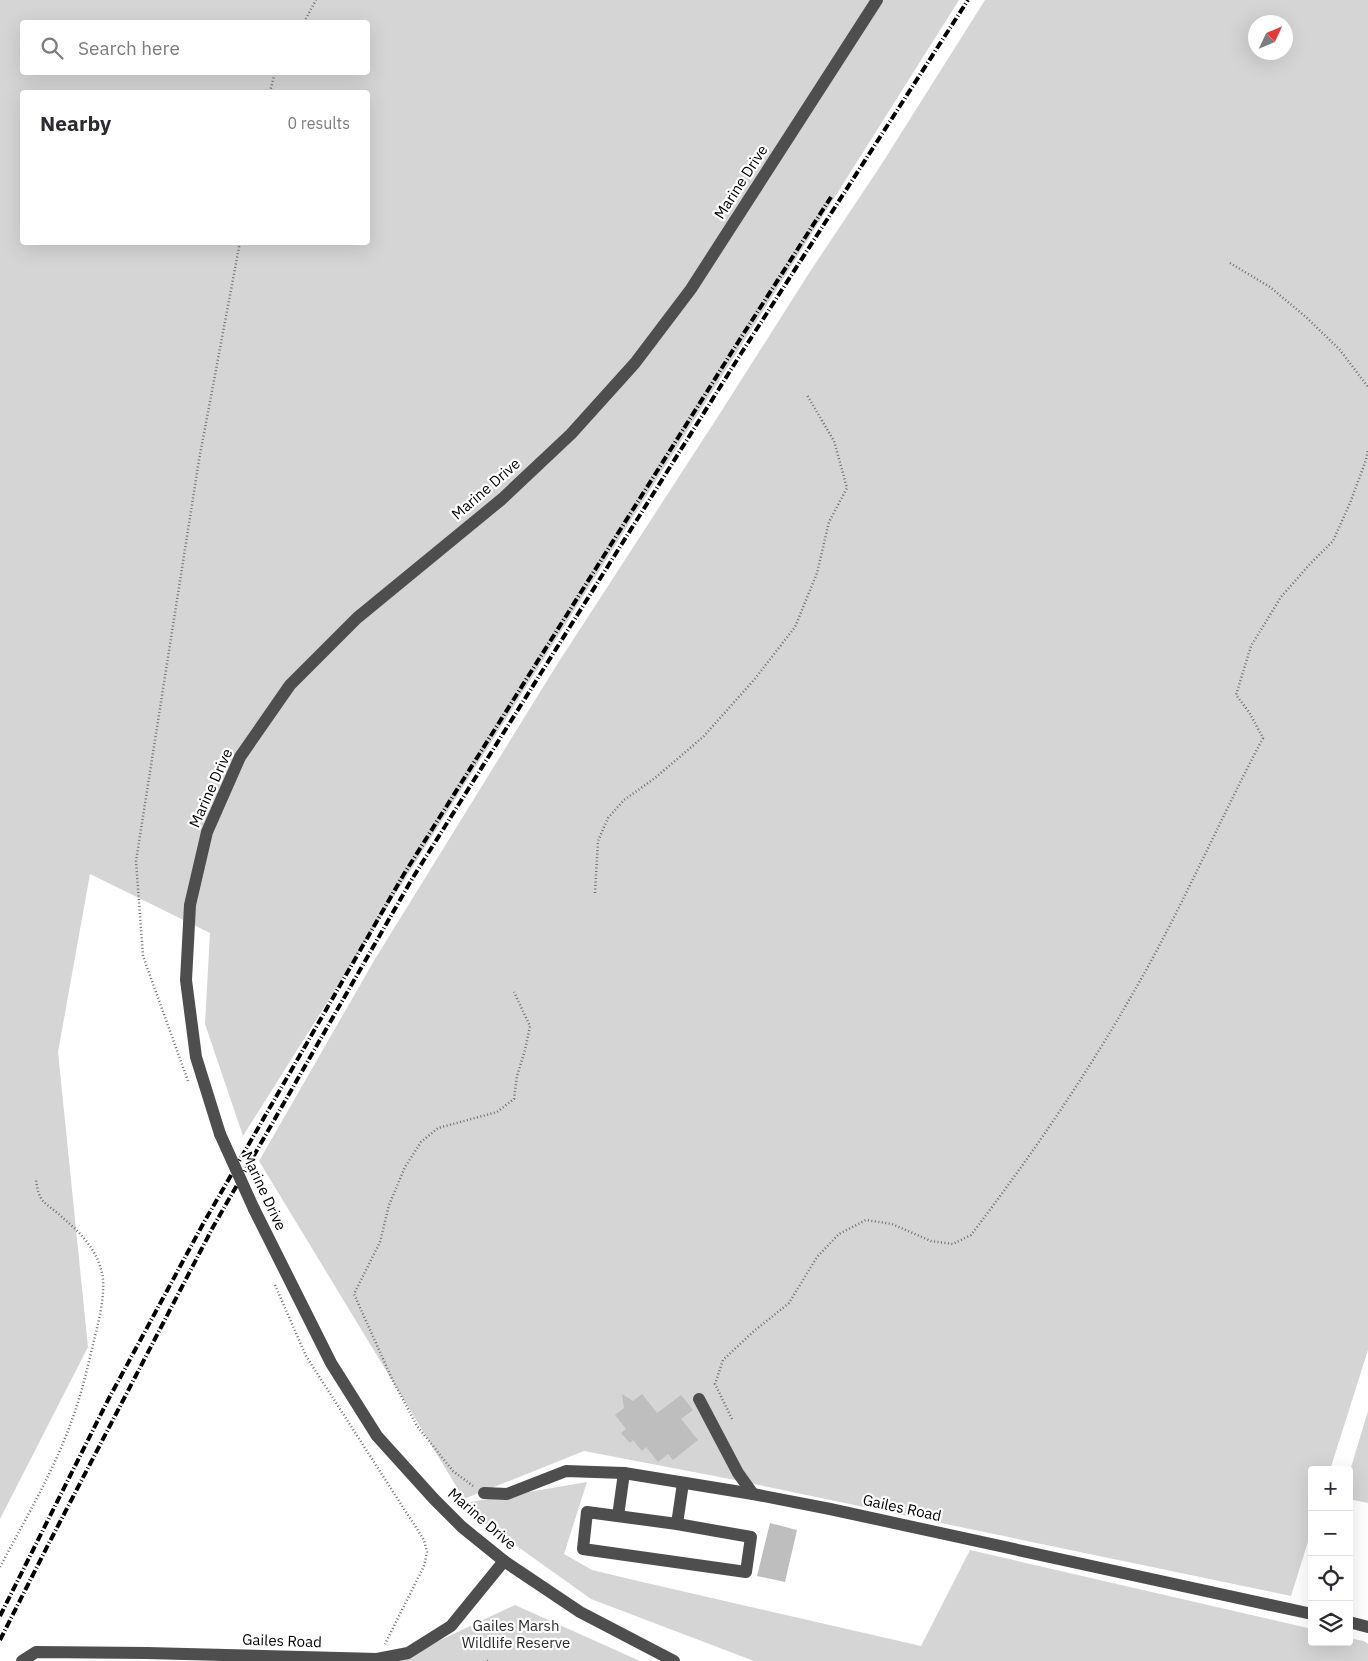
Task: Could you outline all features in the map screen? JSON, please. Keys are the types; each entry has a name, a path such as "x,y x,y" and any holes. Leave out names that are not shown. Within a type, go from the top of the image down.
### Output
{"street":[{"name":"Marine Drive","path":"674,1661 580,1612 504,1561 462,1527 376,1436 331,1363 254,1209 220,1134 196,1057 186,980 190,906 207,832 240,757 290,685 357,618 502,499 571,434 635,363 691,289 877,0"},
{"path":"699,1399 738,1473 753,1494"},
{"name":"Gailes Road","path":"484,1493 507,1494 566,1471 624,1473 753,1494 830,1509 1308,1613"},
{"path":"618,1516 624,1473"},
{"path":"677,1524 683,1483"},
{"path":"587,1512 677,1524 751,1537 746,1572 583,1549 587,1512"},
{"name":"Gailes Road","path":"22,1661 36,1652 377,1659 408,1653 451,1626 504,1561"},
{"path":"1353,1623 1368,1627"}],"path":[{"path":"305,20 316,0"},
{"path":"270,90 274,75"},
{"path":"188,1081 143,956 136,860 199,460 239,245"},
{"path":"1230,263 1270,288 1306,317 1340,350 1368,385"},
{"path":"595,893 598,841 608,818 624,800 655,778 703,737 754,680 795,627 817,573 829,522 847,488 834,441 807,395"},
{"path":"732,1419 715,1384 723,1360 754,1331 789,1303 817,1258 838,1234 866,1220 892,1224 931,1241 953,1244 971,1235 1049,1127 1129,1001 1171,924 1263,738 1249,712 1236,695 1252,646 1281,597 1333,541 1350,503 1366,460 1368,449"},
{"path":"484,1493 453,1472 416,1426 392,1379 354,1294 380,1242 389,1205 405,1167 421,1142 438,1128 497,1112 514,1099 517,1076 530,1026 514,992"},
{"path":"0,1567 45,1480 74,1417 100,1315 103,1286 102,1273 90,1246 72,1226 43,1201 38,1192 36,1180"},
{"path":"272,1277 306,1356 424,1540 427,1552 424,1566 377,1659"}],"green space":[{"path":"0,0 959,0 243,1136 205,1024 210,933 90,874 58,1052 88,1347 0,1519"},
{"path":"985,0 1368,0 1368,1350 1331,1466 1308,1466 1308,1542 1291,1596 735,1480 584,1451 464,1499 259,1161 375,959 558,663 811,270 881,165"},
{"path":"1368,1411 1368,1503 1353,1500 1353,1466 1351,1466"},
{"path":"587,1482 564,1554 592,1570 921,1646 970,1550 1308,1628 1308,1646 1353,1646 1353,1639 1364,1641 1368,1644 1368,1661 754,1661 591,1599 458,1504"},
{"name":"Gailes Marsh Wildlife Reserve","path":"515,1605 640,1661 396,1661"}],"building":[{"path":"622,1394 633,1401 642,1394 657,1413 681,1395 693,1410 681,1419 698,1440 673,1460 668,1454 658,1462 646,1447 642,1451 633,1440 630,1443 621,1433 626,1429 615,1415 624,1408"},
{"path":"770,1523 797,1530 785,1582 757,1576"}],"railway":[{"path":"0,1640 213,1227 412,879 742,352 968,0"},
{"path":"0,1616 107,1402 203,1224 404,874 831,197"}]}
